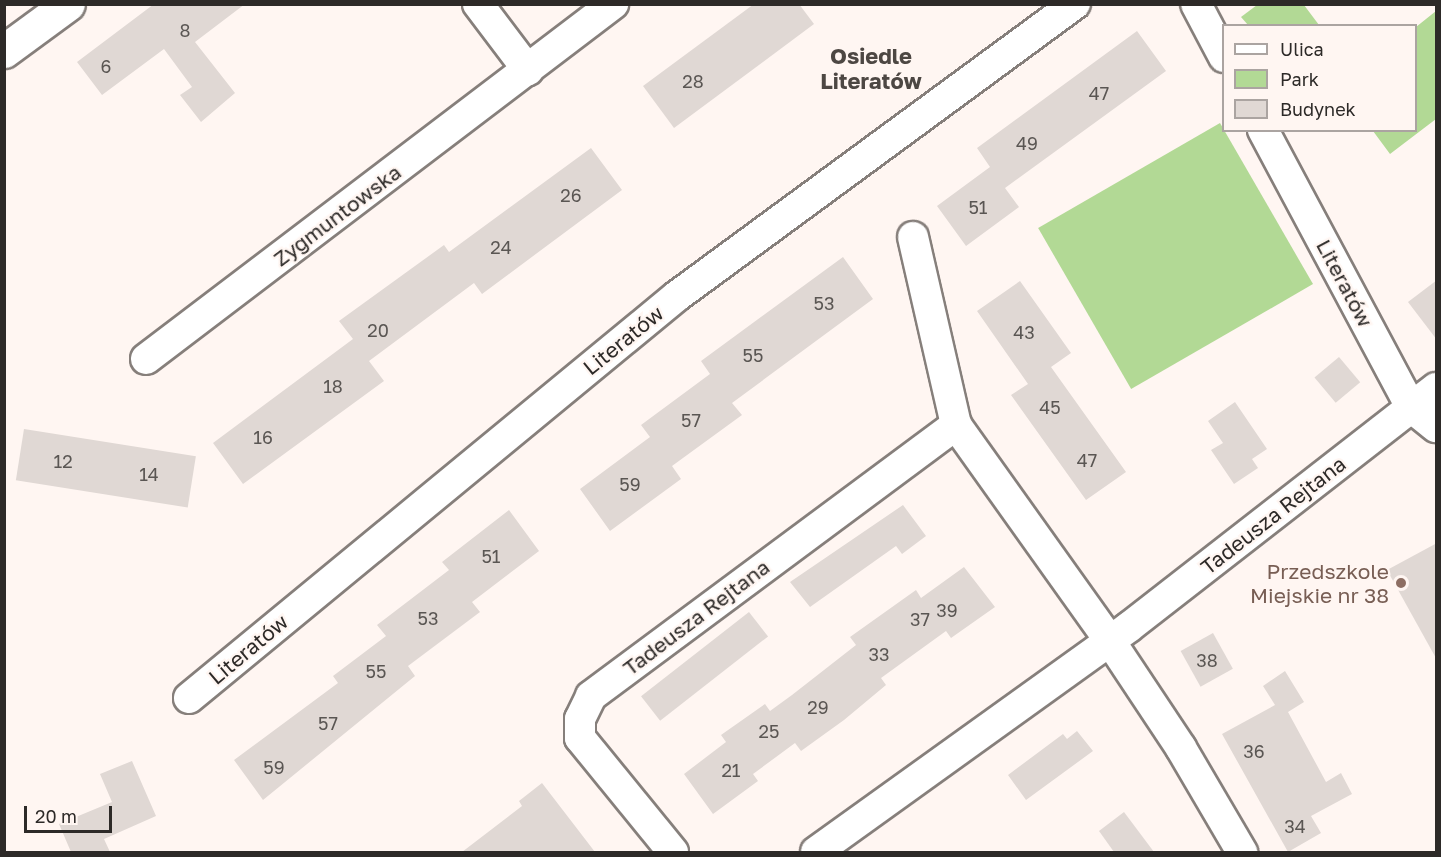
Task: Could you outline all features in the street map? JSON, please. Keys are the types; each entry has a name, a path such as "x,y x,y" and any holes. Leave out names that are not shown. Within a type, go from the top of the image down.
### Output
{"street":[{"path":"4,51 68,4"},
{"path":"478,4 528,70"},
{"name":"Zygmuntowska","path":"146,360 613,4"},
{"name":"Literatów","path":"189,698 677,296 1075,4"},
{"path":"1197,5 1222,53"},
{"name":"Literatów","path":"1264,132 1412,407 1437,427"},
{"path":"913,237 956,425 1110,641 1181,748 1242,852"},
{"name":"Tadeusza Rejtana","path":"816,852 1110,641 1437,388"},
{"name":"Tadeusza Rejtana","path":"673,852 580,738 580,719 591,696 956,425"}],"green space":[{"path":"1257,5 1304,5 1318,24 1247,24 1241,17"},
{"path":"1436,11 1436,119 1390,154 1374,132 1417,132 1417,26"},
{"path":"1220,123 1222,132 1225,132 1313,284 1131,389 1038,228"}],"building":[{"path":"154,4 245,4 195,42 235,93 201,122 180,95 192,87 164,49 102,95 77,62"},
{"path":"754,4 799,4 814,24 674,128 643,86"},
{"path":"1137,31 1166,71 1005,188 1019,207 966,246 937,206 990,167 977,148"},
{"path":"591,148 622,190 482,294 474,283 369,361 384,381 243,484 213,443 353,339 339,321 444,245 449,252"},
{"path":"843,257 873,299 732,403 742,415 672,466 681,479 610,531 580,489 650,437 641,425 710,374 701,361"},
{"path":"1437,280 1437,340 1408,302"},
{"path":"1020,281 1071,353 1051,367 1126,472 1086,500 1011,395 1028,384 977,311"},
{"path":"1339,357 1360,382 1336,403 1314,378"},
{"path":"1235,402 1267,449 1252,459 1258,468 1234,484 1211,450 1223,443 1208,421"},
{"path":"24,429 196,456 188,508 16,480"},
{"path":"903,505 926,536 902,554 896,546 810,607 790,582"},
{"path":"509,510 539,551 472,602 480,612 408,666 415,676 263,800 234,760 338,683 333,676 386,636 377,625 449,570 442,562"},
{"path":"1437,543 1437,660 1387,570"},
{"path":"964,567 995,607 951,638 946,631 881,678 886,685 844,720 801,751 795,743 753,774 758,781 713,814 684,774 726,742 721,735 765,704 770,711 792,695 856,645 850,637 916,590 921,598"},
{"path":"749,612 768,636 660,721 641,696"},
{"path":"1213,633 1233,669 1201,687 1181,651"},
{"path":"1285,671 1304,702 1288,712 1326,782 1341,773 1352,794 1311,816 1321,833 1288,852 1222,734 1275,705 1263,686"},
{"path":"1077,731 1093,751 1026,800 1008,775 1063,734 1067,739"},
{"path":"132,761 156,816 104,839 110,852 71,852 59,824 112,802 100,774"},
{"path":"542,783 595,852 462,852 522,806 519,801"},
{"path":"1124,812 1154,852 1114,852 1099,831"}],"place":[{"name":"Przedszkole Miejskie nr 38","path":"1401,583"}],"district":[{"name":"Osiedle Literatów","path":"871,68"}]}
